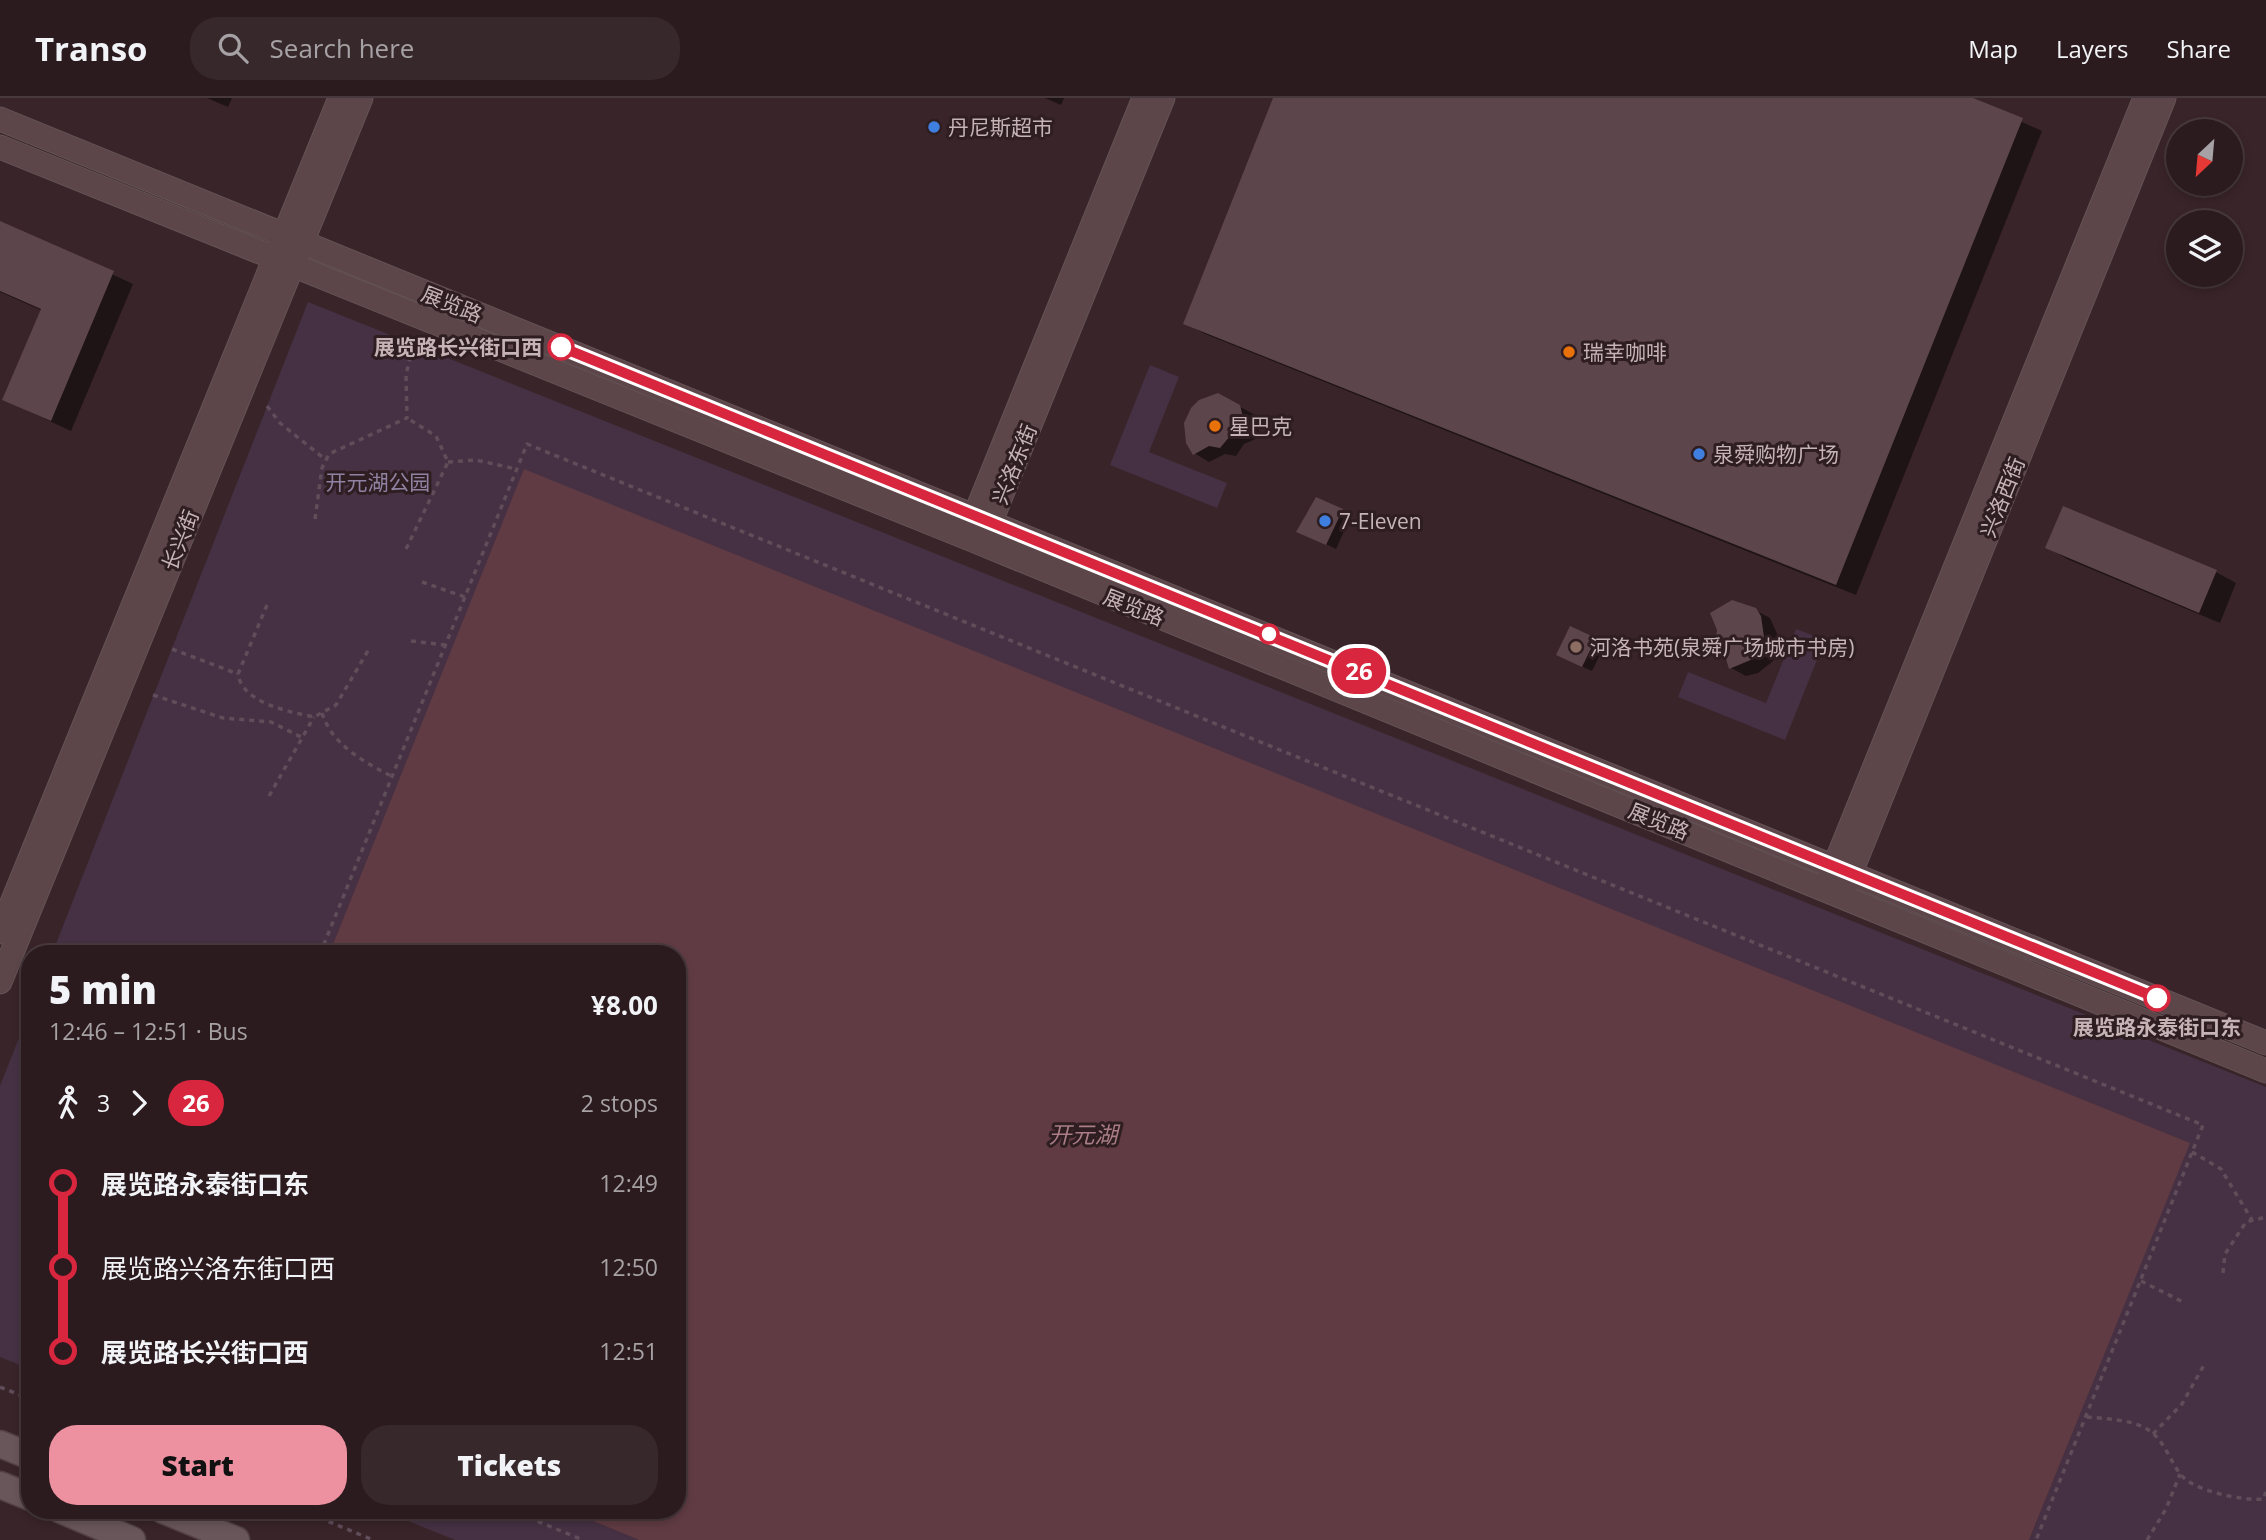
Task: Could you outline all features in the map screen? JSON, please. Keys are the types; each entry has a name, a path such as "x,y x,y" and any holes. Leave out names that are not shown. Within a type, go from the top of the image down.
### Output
{"main road":[{"path":"0,1444 21,1452"},
{"path":"0,1485 21,1493"},
{"path":"82,1519 132,1540"},
{"path":"185,1519 236,1540"}],"street":[{"name":"长兴街","path":"293,239 340,98"},
{"name":"长兴街","path":"0,932 293,239 361,98"},
{"name":"兴洛东街","path":"975,541 1144,98"},
{"name":"兴洛东街","path":"983,518 1163,98"},
{"name":"兴洛西街","path":"1843,869 2145,98"},
{"name":"兴洛西街","path":"1833,893 2164,98"},
{"name":"展览路","path":"0,119 2266,1043"},
{"name":"展览路","path":"0,147 975,541 2266,1071"},
{"name":"长兴街","path":"0,982 283,263"}],"path":[{"path":"407,418 406,374 413,344"},
{"path":"267,406 280,423 326,460"},
{"path":"315,519 317,495 326,460 340,446 407,418"},
{"path":"407,418 436,436 448,462"},
{"path":"324,945 527,444 2203,1125 2036,1540"},
{"path":"448,462 476,460 516,469"},
{"path":"406,550 448,462"},
{"path":"422,582 465,597"},
{"path":"238,674 267,605"},
{"path":"411,640 445,645"},
{"path":"172,649 238,674 248,694 290,712 314,717"},
{"path":"270,796 314,717 336,705 369,649"},
{"path":"153,695 223,718 271,722 301,737"},
{"path":"322,713 327,728 351,752 393,776"},
{"path":"2192,1152 2221,1169 2252,1220"},
{"path":"2223,1273 2225,1254 2234,1237 2246,1222 2266,1217"},
{"path":"2141,1280 2183,1302"},
{"path":"2153,1434 2182,1404 2204,1365"},
{"path":"0,1387 21,1395"},
{"path":"2086,1417 2123,1421 2153,1434 2183,1478 2232,1497 2264,1500 2266,1492"},
{"path":"2147,1540 2166,1509 2180,1474"},
{"path":"323,1519 373,1540"},
{"path":"532,1519 583,1540"}],"green space":[{"name":"开元湖公园","path":"308,302 2266,1087 2266,1540 2029,1540 2189,1143 525,470 333,945 56,945"},
{"path":"1150,365 1179,377 1149,452 1227,483 1217,508 1110,465"},
{"path":"1796,629 1825,640 1785,740 1678,697 1688,672 1766,703"},
{"path":"21,1033 21,1365 0,1357 0,1086"},
{"path":"403,1519 588,1519 639,1540 455,1540"}],"water":[{"name":"开元湖","path":"524,469 2190,1143 2029,1540 639,1540 588,1519 686,1519 686,945 333,945"}],"building":[{"name":"泉舜购物广场","path":"1273,98 1973,98 2023,118 1836,585 1183,324"},
{"path":"0,221 114,271 51,421 2,400 41,309 0,291"},
{"name":"星巴克","path":"1218,393 1240,405 1246,429 1230,436 1220,448 1209,446 1193,455 1186,443 1184,423 1191,408 1199,400"},
{"path":"1316,497 1343,509 1326,545 1296,532"},
{"path":"2063,506 2217,570 2199,613 2045,548"},
{"path":"1732,600 1756,608 1761,616 1764,637 1753,659 1729,669 1724,652 1715,645 1717,630 1710,613"},
{"name":"河洛书苑(泉舜广场城市书房)","path":"1570,626 1596,638 1582,667 1556,655"}],"bus line":[{"name":"26","path":"561,347 2157,998"}],"place":[{"name":"丹尼斯超市","path":"934,127"},
{"name":"展览路长兴街口西","path":"561,347"},
{"name":"瑞幸咖啡","path":"1569,352"},
{"name":"星巴克","path":"1215,426"},
{"name":"泉舜购物广场","path":"1699,454"},
{"name":"7-Eleven","path":"1325,521"},
{"name":"河洛书苑(泉舜广场城市书房)","path":"1576,647"},
{"name":"展览路永泰街口东","path":"2157,998"}]}
